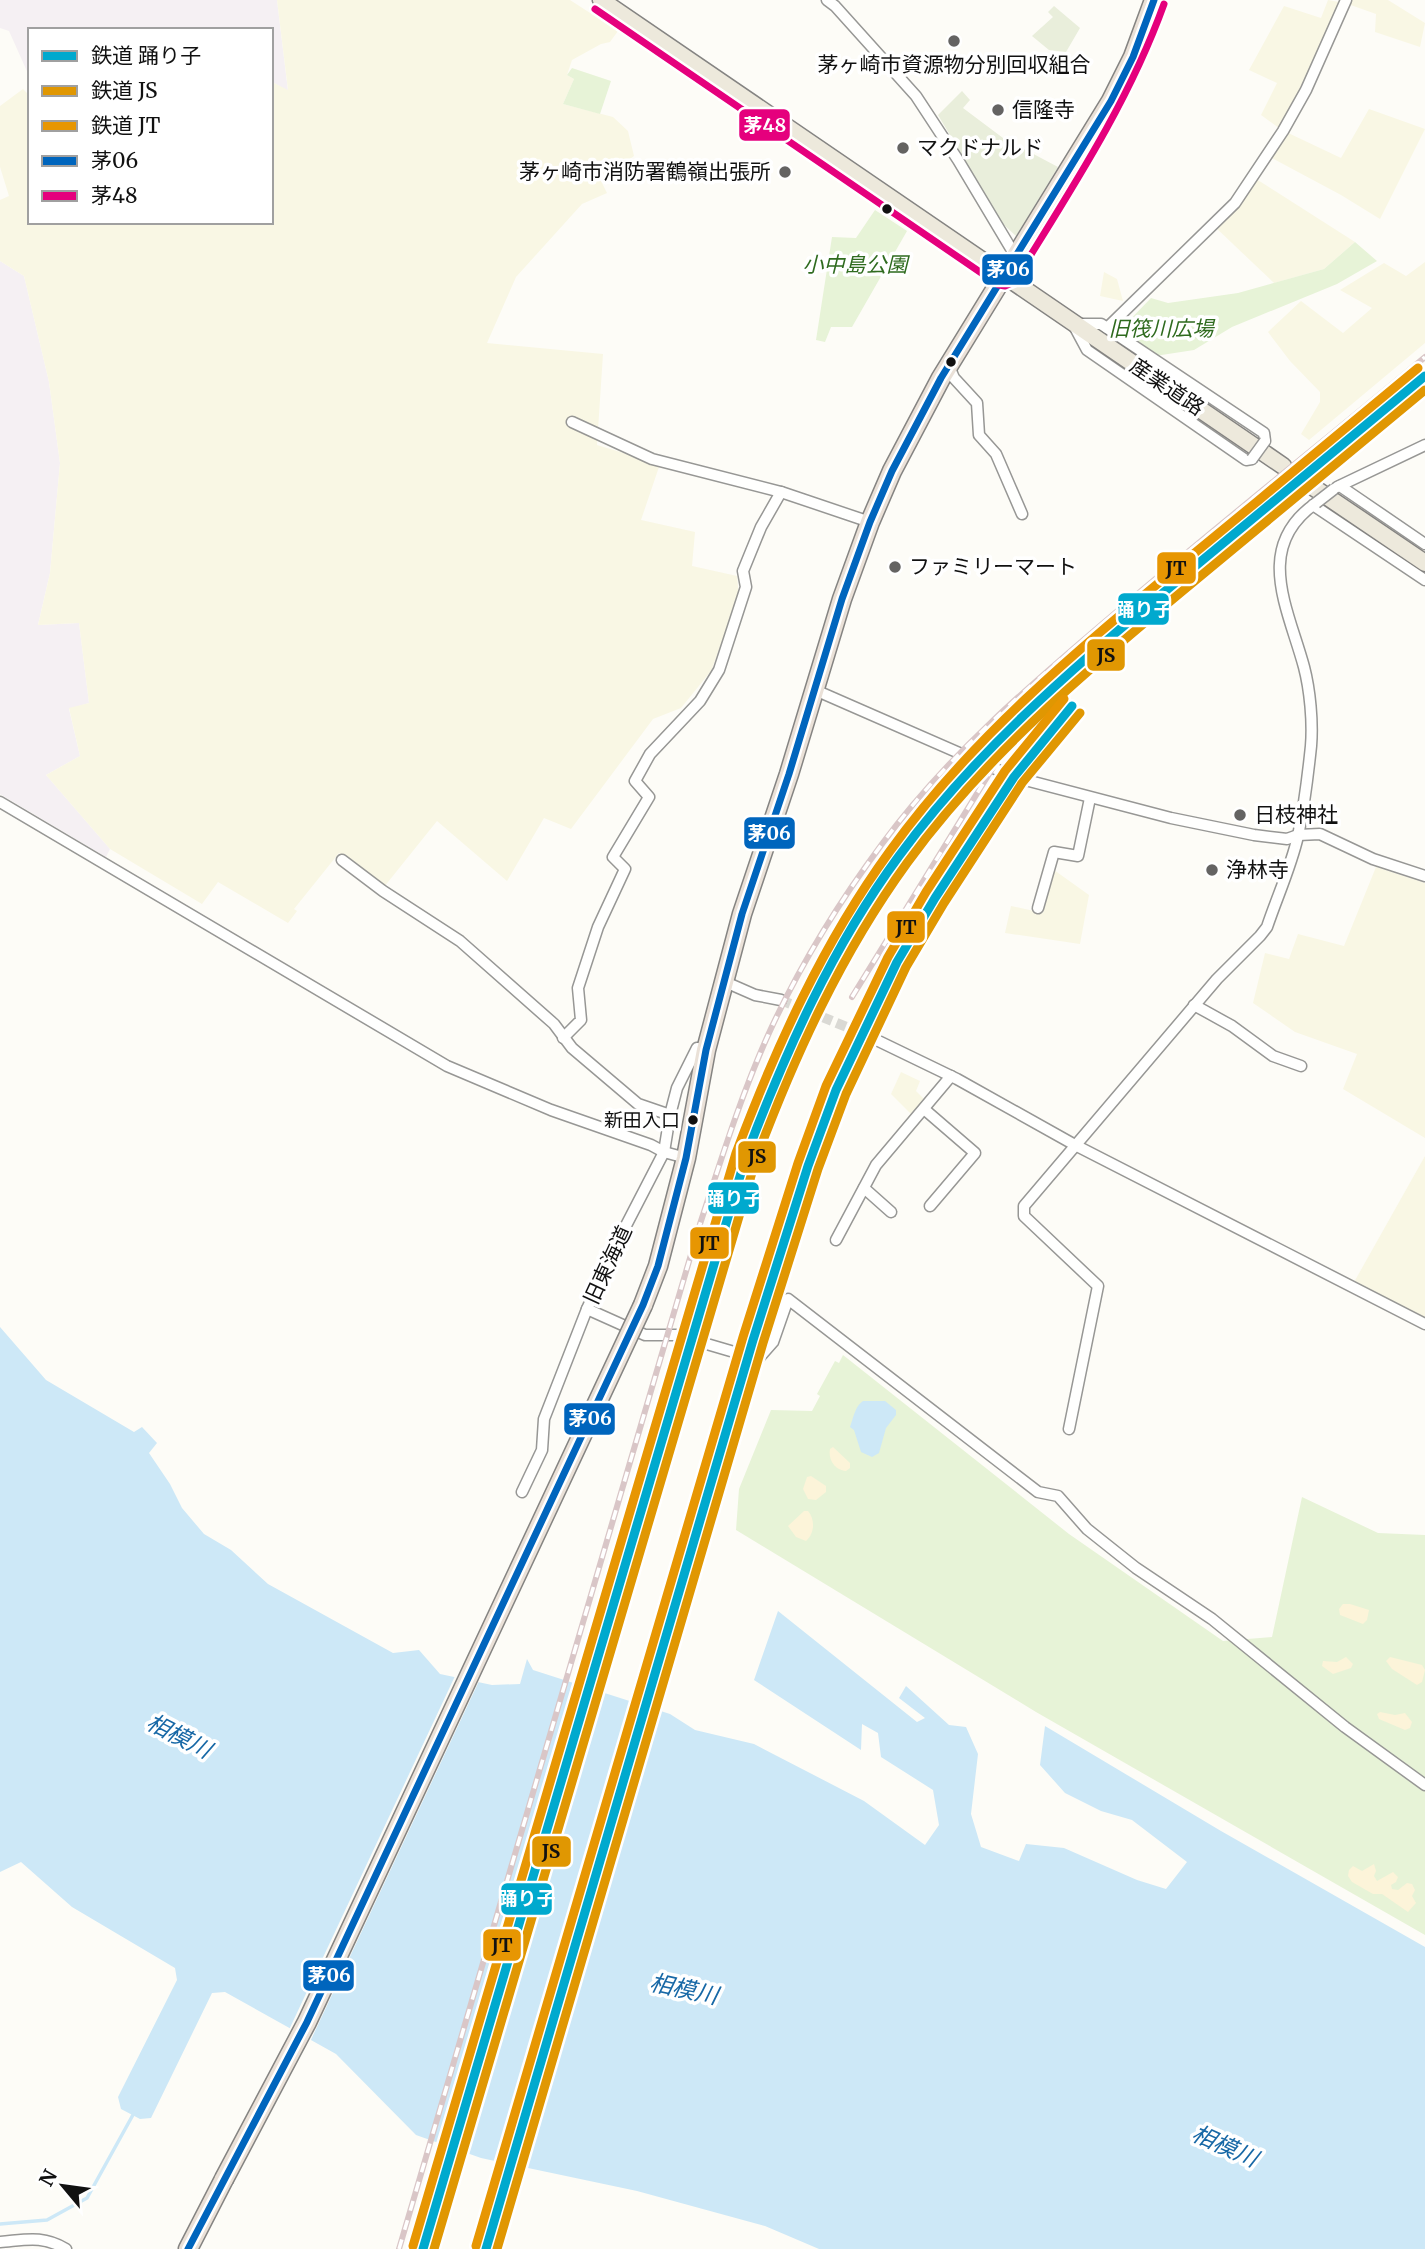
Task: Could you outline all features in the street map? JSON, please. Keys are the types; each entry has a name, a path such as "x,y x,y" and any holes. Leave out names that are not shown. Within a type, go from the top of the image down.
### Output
{"highway":[{"path":"188,2249 307,2022 643,1305 658,1266 687,1158 706,1050 742,914 842,599 870,522 892,471 948,366 1111,101 1133,57 1154,0"}],"main road":[{"name":"産業道路","path":"601,0 1283,466"},
{"path":"1310,485 1425,563"}],"street":[{"path":"1107,328 1235,203 1278,139 1306,90 1346,0"},
{"path":"835,2 916,96 958,160 1016,258"},
{"path":"1073,324 1101,324 1264,433 1265,441 1252,460 1246,460 1087,349 1073,324"},
{"path":"948,366 954,378 977,403 979,435 996,454 1022,514"},
{"path":"572,422 652,459 781,492 870,522"},
{"path":"1069,1429 1098,1286 1024,1216 1024,1206 1194,1004 1267,926 1298,835 1311,744 1304,668 1281,591 1281,549 1284,538 1295,520 1308,507 1337,487 1425,445"},
{"path":"1337,487 1425,544"},
{"path":"562,1038 581,1020 578,988 598,927 625,869 612,857 649,797 635,781 650,754 700,701 719,670 746,587 743,571 761,527 781,492"},
{"path":"1314,504 1425,580"},
{"path":"815,690 1014,777 1171,818 1254,835 1287,839 1298,835 1320,834 1373,859 1425,876"},
{"path":"1038,908 1054,852 1078,856 1090,798"},
{"path":"0,802 447,1066 538,1105 687,1158"},
{"path":"342,860 383,891 460,941 554,1024 562,1038 638,1104 670,1115"},
{"path":"723,981 755,995 781,1000"},
{"path":"1194,1004 1232,1026 1273,1055 1301,1066"},
{"path":"866,1035 951,1076 1075,1145 1425,1324"},
{"name":"旧東海道","path":"523,1492 542,1450 544,1419 587,1309 618,1241 664,1152 670,1115 686,1068 697,1048 706,1050"},
{"path":"836,1240 876,1165 951,1076"},
{"path":"923,1109 975,1153 930,1206"},
{"path":"864,1188 891,1212"},
{"path":"587,1309 645,1335 676,1335 758,1359 773,1342 788,1299 1038,1492 1058,1496 1087,1529 1116,1553 1212,1619 1345,1727 1425,1785"},
{"path":"0,2242 40,2239 52,2241 66,2249"}],"shaded area":[{"path":"0,0 277,0 288,91 273,84 273,28 28,28 28,74 9,31 0,28"},
{"path":"277,0 570,0 618,31 610,42 572,60 567,75 574,79 563,104 613,117 628,131 634,156 601,181 607,193 582,204 516,277 487,343 603,354 597,445 660,464 641,520 695,532 692,566 737,576 739,597 711,671 681,708 653,719 571,829 544,818 507,881 437,821 384,887 339,853 294,909 297,911 288,923 218,882 202,904 110,849 46,775 80,756 69,708 89,703 79,623 38,625 50,573 60,463 49,382 24,276 0,261 0,200 9,196 0,167 0,106 23,89 28,94 28,224 273,224 273,84 288,90"},
{"path":"1328,0 1344,3 1346,0 1388,0 1425,23 1420,47 1375,32 1376,14 1345,3 1284,131 1341,158 1369,109 1425,129 1380,219 1268,156 1283,131 1261,115 1277,83 1249,70 1284,6 1321,18"},
{"path":"1253,177 1355,242 1324,269 1274,283 1213,225"},
{"path":"0,261 24,276 49,382 60,463 50,573 38,625 79,623 89,703 69,709 80,756 46,775 110,849 106,857 0,794"},
{"path":"1425,262 1425,343 1309,440 1301,434 1320,402 1320,392 1290,361 1268,332 1301,301 1343,333 1372,308 1340,290 1384,263 1406,276"},
{"path":"1104,272 1117,279 1123,301 1100,296"},
{"path":"1376,867 1425,883 1425,1138 1343,1089 1357,1054 1295,1032 1253,1003 1265,953 1289,959 1298,934 1344,946"},
{"path":"1054,870 1089,895 1080,944 1005,933 1011,906 1043,913"},
{"path":"901,1072 920,1081 916,1091 924,1099 911,1114 891,1094"},
{"path":"1425,1156 1425,1320 1353,1284"}],"green space":[{"path":"1054,6 1080,28 1066,52 1049,50 1032,36 1053,17 1048,12"},
{"path":"572,68 611,81 600,114 563,104 574,79 567,75"},
{"path":"962,91 970,100 963,108 1003,138 1058,167 1016,236 1003,224 938,115"},
{"name":"小中島公園","path":"875,210 907,231 852,327 831,327 825,342 816,340 832,237 856,238"},
{"name":"旧筏川広場","path":"1355,242 1377,261 1337,284 1232,327 1194,350 1155,356 1118,332 1151,298 1168,303 1238,293 1324,269"},
{"path":"843,1355 1069,1534 1223,1641 1272,1637 1302,1497 1378,1533 1425,1535 1425,1935 1036,1712 736,1530 739,1489 771,1410 812,1411 820,1396 817,1394 835,1361 839,1363"}],"sand":[{"path":"833,1447 850,1463 850,1468 846,1471 839,1469 831,1461 830,1449"},
{"path":"811,1476 826,1486 826,1492 816,1500 808,1499 803,1489 807,1477"},
{"path":"804,1511 808,1511 813,1522 811,1534 806,1541 796,1537 788,1526"},
{"path":"1343,1604 1369,1610 1367,1620 1363,1624 1340,1615 1339,1609"},
{"path":"1346,1657 1353,1664 1351,1668 1333,1674 1322,1666 1323,1661 1337,1662"},
{"path":"1390,1657 1422,1665 1425,1670 1422,1682 1417,1685 1392,1669 1386,1661"},
{"path":"1380,1712 1395,1715 1405,1713 1412,1722 1410,1728 1405,1730 1379,1719 1377,1714"},
{"path":"1374,1864 1377,1881 1393,1872 1398,1877 1391,1885 1392,1889 1398,1890 1407,1883 1412,1884 1415,1890 1412,1896 1416,1903 1408,1912 1382,1894 1373,1894 1352,1882 1348,1876 1353,1866 1362,1871"}],"water":[{"name":"相模川","path":"0,1327 46,1380 134,1432 142,1427 157,1443 149,1453 182,1508 204,1534 231,1550 268,1584 393,1653 419,1650 440,1674 492,1685 520,1684 527,1659 533,1670 670,1714 695,1730 754,1744 864,1801 925,1845 939,1825 933,1790 881,1757 878,1733 862,1724 861,1750 754,1680 778,1611 917,1722 925,1718 899,1698 906,1686 949,1725 966,1727 978,1754 971,1814 981,1847 1019,1861 1026,1844 1064,1848 1137,1880 1166,1889 1187,1862 1132,1820 1101,1811 1065,1793 1040,1765 1045,1726 1221,1831 1425,1947 1425,2249 819,2249 765,2226 637,2191 481,2158 416,2135 336,2054 225,1992 212,1993 151,2118 140,2119 121,2109 118,2097 177,1980 175,1968 72,1907 21,1862 0,1872"},
{"path":"863,1401 885,1401 896,1410 896,1415 886,1428 879,1453 872,1457 861,1452 854,1430 850,1427 856,1409"}],"pier":[{"path":"456,1674 480,1679 309,2044 288,2032"}],"waterway":[{"path":"0,2224 47,2220 87,2198 134,2113"}],"tunnel":[{"path":"1283,466 1310,485"},
{"path":"781,1000 866,1035"}],"railway":[{"path":"399,2249 700,1224 749,1080 793,984 835,912 882,844 965,748 1089,635 1425,357"},
{"path":"852,997 997,761 1044,708 1149,613 1181,579"},
{"path":"415,2249 739,1153 787,1032 815,973 867,886 932,799"}],"rail line":[{"name":"JT","path":"413,2246 736,1153 785,1035 822,959 890,851 955,770 991,733 1066,662 1418,368"},
{"name":"踊り子","path":"423,2249 746,1156 794,1039 832,963 852,926 899,856 931,815 1000,739 1114,634 1425,376"},
{"name":"JS","path":"434,2249 756,1159 821,1006 861,933 907,863 971,784 1006,747 1119,644 1425,390"},
{"name":"JT","path":"476,2246 743,1337 798,1163 826,1086 888,957 926,892 1005,771 1064,699"},
{"name":"踊り子","path":"486,2249 753,1340 808,1166 836,1090 897,962 935,898 1014,777 1072,706"},
{"name":"JS","path":"497,2249 763,1343 818,1169 846,1094 906,967 944,903 1022,783 1080,713"}],"transit line":[{"name":"茅06","path":"188,2249 307,2022 643,1305 658,1266 686,1158 706,1050 742,914 789,774 842,599 870,522 892,471 941,378 1111,101 1133,57 1154,0"},
{"name":"茅48","path":"595,9 999,285 1005,286 1014,282 1077,180 1133,77 1164,4"}],"place":[{"name":"茅ヶ崎市資源物分別回収組合","path":"954,41"},
{"name":"信隆寺","path":"998,110"},
{"name":"マクドナルド","path":"903,148"},
{"name":"茅ヶ崎市消防署鶴嶺出張所","path":"785,172"},
{"name":"ファミリーマート","path":"895,567"},
{"name":"日枝神社","path":"1240,815"},
{"name":"浄林寺","path":"1212,870"},
{"name":"新田入口","path":"693,1120"}]}
